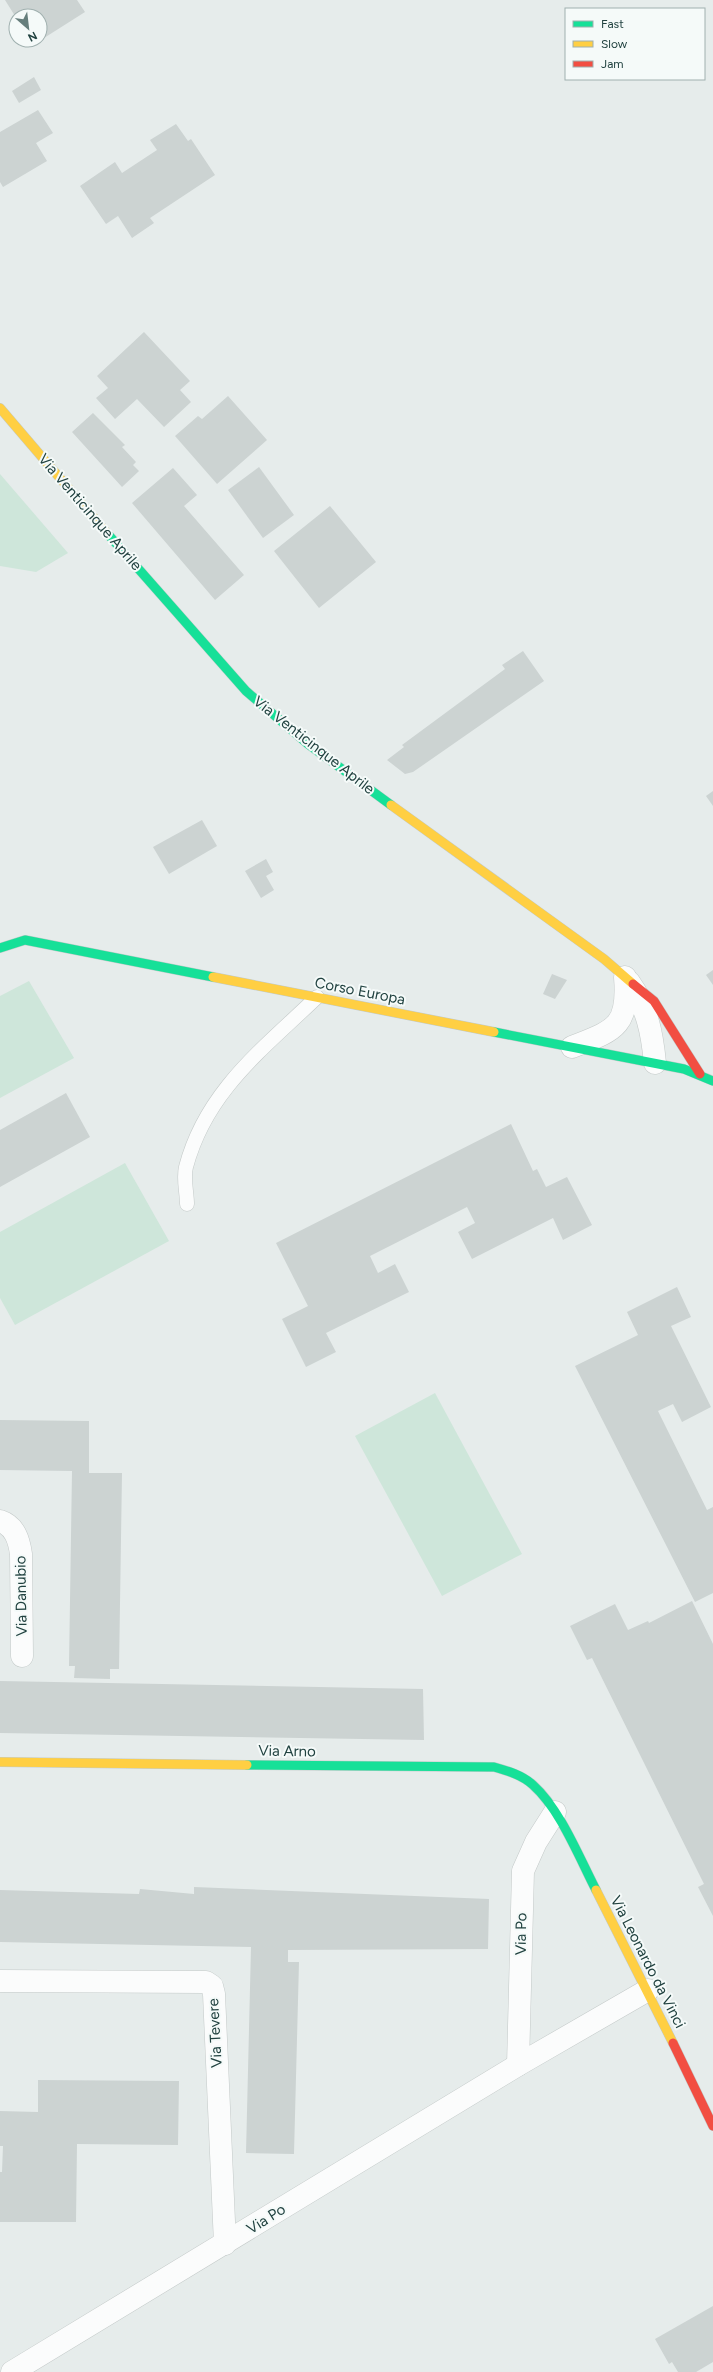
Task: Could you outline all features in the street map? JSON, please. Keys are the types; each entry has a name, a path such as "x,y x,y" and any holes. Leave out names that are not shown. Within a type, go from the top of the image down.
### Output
{"street":[{"name":"Via Venticinque Aprile","path":"0,408 187,626 246,692 308,744 502,883 654,1001 669,1022 700,1074"},
{"name":"Corso Europa","path":"0,948 25,940 655,1063 684,1069 700,1074 713,1081"},
{"name":"Via Venticinque Aprile","path":"625,977 645,1009 653,1042 655,1063"},
{"path":"572,1047 601,1034 620,1021 627,1001 625,977"},
{"path":"655,1063 666,1044 669,1022"},
{"name":"Via Danubio","path":"0,1521 5,1523 14,1531 19,1542 21,1554 22,1656"},
{"name":"Via Arno","path":"0,1762 494,1767 516,1774 534,1784 555,1812"},
{"name":"Via Leonardo da Vinci","path":"555,1812 648,1990 713,2126"},
{"name":"Via Po","path":"518,2064 523,1871 536,1842 555,1812"},
{"name":"Via Tevere","path":"0,1980 206,1982 212,1986 214,1994 225,2244"},
{"name":"Via Po","path":"12,2372 225,2244 518,2064 648,1990"}],"lane":[{"path":"187,1204 186,1168 207,1115 232,1079 317,997"}],"green space":[{"path":"0,474 68,553 36,572 0,566"},
{"path":"29,981 74,1058 0,1098 0,996"},
{"path":"125,1163 169,1241 15,1325 0,1298 0,1232"},
{"path":"435,1393 522,1554 442,1596 355,1436"}],"building":[{"path":"5,0 77,0 85,12 48,35 48,8 10,8"},
{"path":"34,77 41,90 19,103 12,91"},
{"path":"38,110 53,133 36,143 47,161 3,187 0,182 0,132"},
{"path":"176,124 188,141 191,139 215,175 150,218 154,223 132,238 118,216 106,224 80,186 115,162 122,173 157,150 150,140"},
{"path":"144,332 190,381 180,390 191,402 164,427 137,399 115,419 96,398 108,388 97,376"},
{"path":"228,396 267,440 217,484 175,436 198,416 202,419"},
{"path":"93,413 125,445 122,447 136,462 133,465 139,471 122,487 72,432"},
{"path":"259,467 294,515 263,538 228,490"},
{"path":"173,468 197,495 184,506 244,575 215,600 132,503"},
{"path":"330,506 376,562 319,608 274,551"},
{"path":"523,651 544,681 413,772 405,774 387,760 404,747 402,745 505,669 502,665"},
{"path":"713,791 713,806 706,796"},
{"path":"202,820 217,846 169,874 153,847"},
{"path":"266,859 273,872 266,876 274,890 261,898 245,871"},
{"path":"713,970 713,985 706,975"},
{"path":"552,974 567,980 555,999 543,994"},
{"path":"66,1093 90,1137 0,1187 0,1130"},
{"path":"511,1124 533,1171 537,1169 546,1187 567,1177 592,1225 563,1240 553,1218 472,1259 458,1232 475,1223 467,1207 370,1256 378,1273 395,1264 409,1292 326,1333 336,1352 306,1367 282,1319 308,1306 276,1243"},
{"path":"677,1287 691,1317 671,1326 711,1407 682,1422 673,1404 658,1411 707,1510 713,1507 713,1593 695,1602 575,1366 638,1335 627,1312"},
{"path":"0,1420 89,1421 89,1473 122,1473 119,1669 110,1669 110,1679 74,1678 75,1666 69,1666 72,1471 0,1470"},
{"path":"692,1601 713,1644 713,1916 698,1887 704,1884 592,1658 587,1660 570,1626 615,1604 628,1630 648,1621 649,1623"},
{"path":"0,1681 423,1689 424,1740 0,1733"},
{"path":"194,1887 489,1899 488,1949 288,1950 288,1962 299,1962 294,2154 246,2153 251,1947 0,1942 0,1890 139,1894 140,1889 194,1894"},
{"path":"38,2080 179,2081 178,2145 77,2144 76,2222 0,2222 0,2172 2,2172 3,2146 0,2146 0,2111 38,2112"},
{"path":"713,2306 713,2362 696,2372 678,2372 672,2362 669,2364 655,2339"}],"traffic: fast":[{"path":"106,532 246,691 308,744 391,805"},
{"path":"0,948 25,940 213,977"},
{"path":"494,1032 684,1069 713,1081"},
{"path":"247,1765 494,1767 510,1772 520,1776 533,1785 552,1807 568,1834 596,1890"}],"traffic: slow":[{"path":"0,408 106,532"},
{"path":"391,805 604,959 633,984"},
{"path":"213,977 494,1032"},
{"path":"0,1762 247,1765"},
{"path":"596,1890 673,2043"}],"traffic: jam":[{"path":"633,984 654,1001 700,1074"},
{"path":"673,2043 713,2126"}]}
